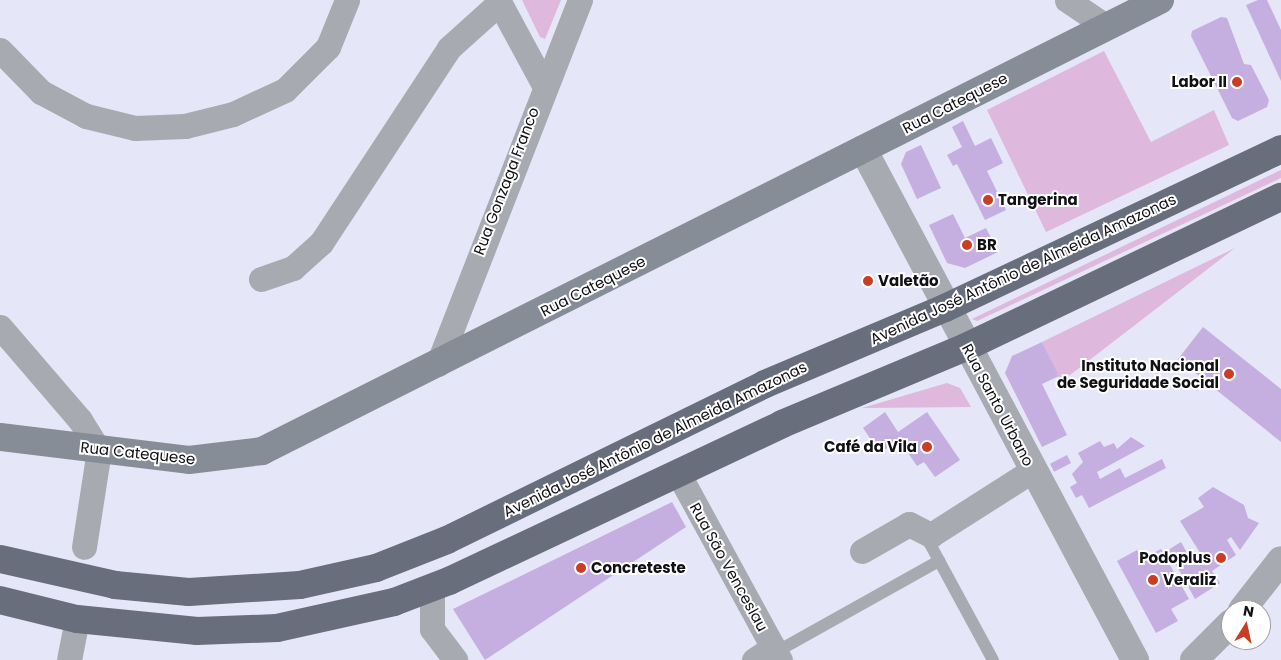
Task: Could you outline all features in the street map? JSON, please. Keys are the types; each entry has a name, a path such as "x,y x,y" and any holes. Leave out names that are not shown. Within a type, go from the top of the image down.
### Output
{"highway":[{"name":"Avenida José Antônio de Almeida Amazonas","path":"0,559 153,590 246,590 339,578 447,540 765,384 945,308 1281,149"},
{"path":"0,600 77,619 156,629 236,631 346,615 432,589 678,473 966,347 1281,197"}],"main road":[{"name":"Rua Catequese","path":"0,437 189,460 262,451 1160,0"}],"street":[{"path":"0,50 41,92 86,116 135,128 185,126 254,106 297,81 328,47 347,0"},
{"name":"Rua Gonzaga Franco","path":"438,364 544,85 580,0"},
{"path":"1067,0 1107,27"},
{"path":"261,279 293,268 321,243 449,48 499,2 544,85"},
{"name":"Rua Santo Urbano","path":"863,149 945,308 1135,660"},
{"path":"0,327 80,420 99,450 84,548"},
{"path":"0,352 24,357"},
{"path":"862,551 909,524 931,535 1033,470"},
{"name":"Rua São Venceslau","path":"678,473 771,655"},
{"path":"1250,600 1281,560"},
{"path":"432,589 432,629 455,660"},
{"path":"69,660 77,619"},
{"path":"1194,660 1221,633"}],"lane":[{"path":"931,535 939,562 993,660"},
{"path":"771,655 939,562"}],"shaded area":[{"path":"522,0 561,0 545,39 540,37"},
{"path":"1104,51 1151,142 1214,110 1229,145 1046,232 987,110"},
{"path":"1281,170 1281,178 977,321 972,319"},
{"path":"1235,248 1061,382 1042,342"},
{"path":"947,383 960,388 971,407 862,408"}],"building":[{"path":"1258,0 1267,0 1281,30 1281,81 1246,5"},
{"name":"Labor II","path":"1221,17 1227,18 1244,64 1251,65 1269,100 1267,107 1238,121 1232,118 1191,36 1192,31"},
{"path":"963,121 975,146 991,138 1003,163 987,171 1006,210 985,220 957,164 953,166 947,155 962,147 952,127"},
{"path":"921,145 941,188 917,199 901,164 906,152"},
{"name":"BR","path":"953,214 965,238 986,228 998,252 965,268 947,263 929,225"},
{"name":"Instituto Nacional de Seguridade Social","path":"1203,327 1281,389 1281,442 1178,359"},
{"path":"1042,342 1059,376 1042,384 1067,435 1042,447 1005,373 1012,356"},
{"name":"Café da Vila","path":"885,412 898,432 927,412 960,460 935,477 924,462 917,466 899,440 880,453 863,428"},
{"path":"1131,437 1145,446 1097,472 1100,479 1120,468 1125,478 1162,459 1166,468 1089,508 1082,495 1076,498 1070,487 1077,483 1072,474 1083,462 1078,453 1100,441 1104,447 1114,443 1117,449"},
{"path":"1067,455 1071,463 1054,472 1050,464"},
{"path":"1213,487 1244,505 1248,518 1259,523 1240,550 1231,537 1227,540 1236,555 1212,571 1220,583 1195,599 1168,550 1181,542 1194,565 1204,559 1180,521 1204,507 1198,498"},
{"name":"Concreteste","path":"672,502 686,527 485,660 453,609"},
{"name":"Veraliz","path":"1161,549 1189,599 1171,609 1178,621 1156,633 1117,561 1137,550 1142,559"}],"place":[{"name":"Labor II","path":"1237,82"},
{"name":"Tangerina","path":"988,200"},
{"name":"BR","path":"967,245"},
{"name":"Valetão","path":"868,281"},
{"name":"Instituto Nacional de Seguridade Social","path":"1229,374"},
{"name":"Café da Vila","path":"927,447"},
{"name":"Podoplus","path":"1221,558"},
{"name":"Concreteste","path":"581,568"},
{"name":"Veraliz","path":"1153,580"}]}
